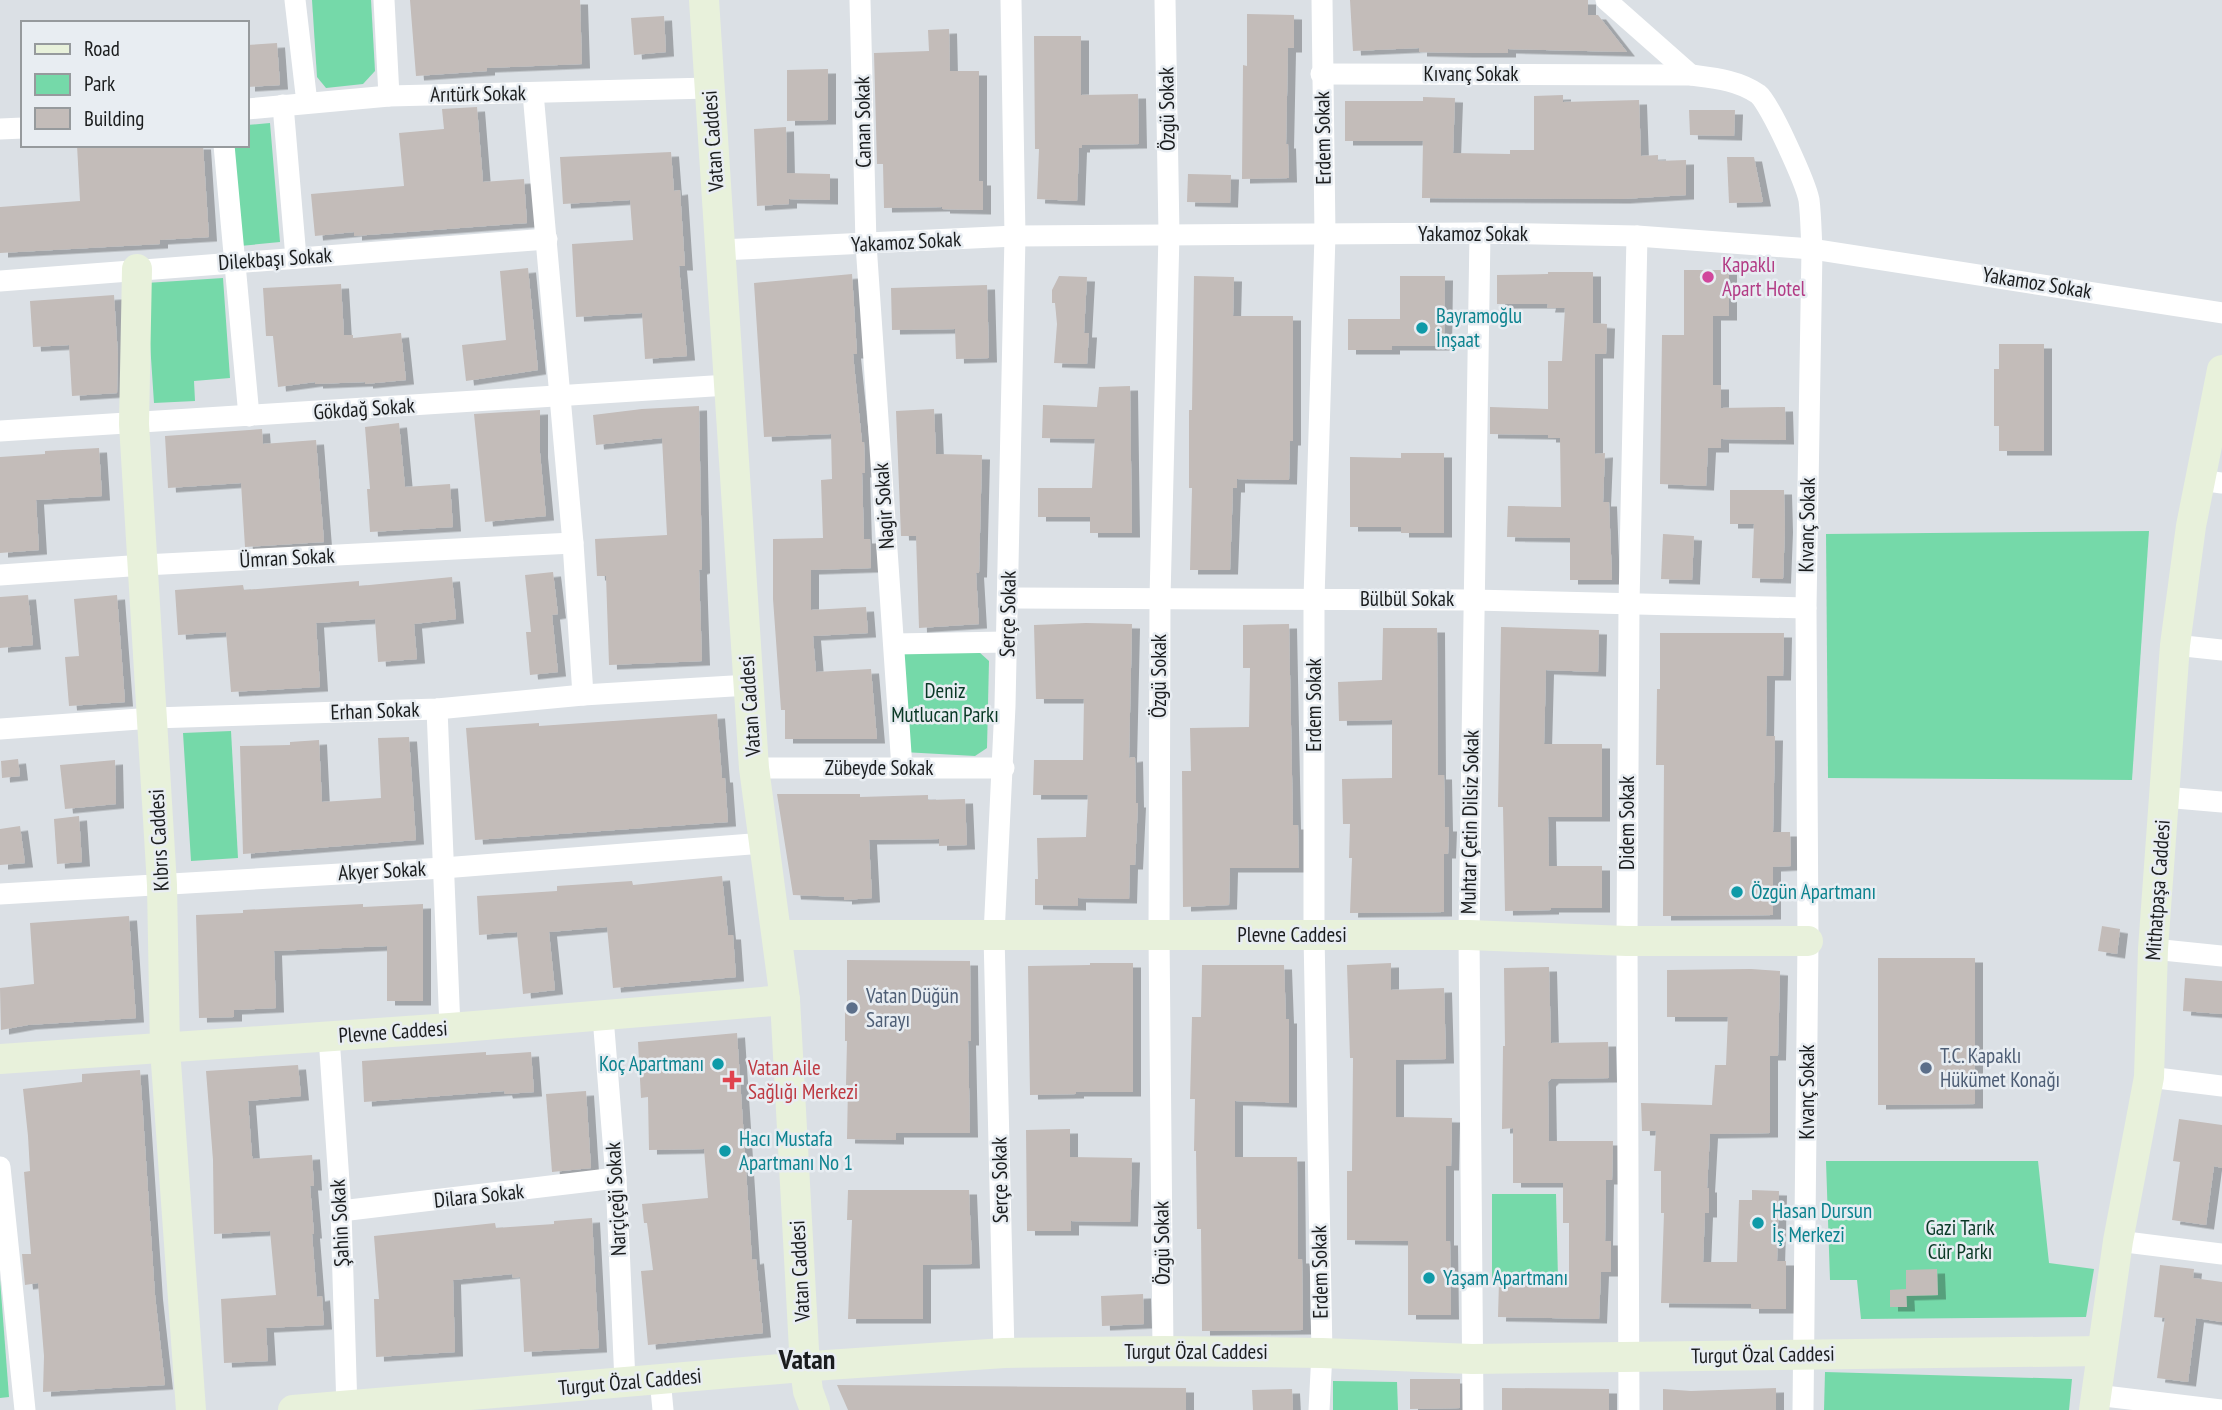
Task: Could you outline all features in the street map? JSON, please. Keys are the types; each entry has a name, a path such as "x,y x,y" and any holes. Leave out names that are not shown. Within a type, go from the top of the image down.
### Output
{"street":[{"path":"295,0 307,103"},
{"path":"384,0 390,96"},
{"name":"Vatan Caddesi","path":"704,0 754,768 785,1000 805,1368 808,1391 815,1410"},
{"name":"Canan Sokak","path":"860,0 866,244"},
{"name":"Serçe Sokak","path":"1004,1353 994,935 1004,768 1015,236 1011,0"},
{"name":"Özgü Sokak","path":"1163,1351 1159,935 1160,598 1169,234 1165,0"},
{"name":"Erdem Sokak","path":"1319,1410 1322,1353 1314,935 1314,599 1325,235 1322,0"},
{"path":"1606,0 1691,75"},
{"name":"Kıvanç Sokak","path":"1321,74 1691,75 1743,85 1761,96 1772,114 1809,198 1812,249 1806,608 1808,941 1803,1410"},
{"name":"Arıtürk Sokak","path":"248,108 390,96 709,88"},
{"path":"533,93 573,543 583,695"},
{"path":"283,105 296,258"},
{"path":"1,130 21,128"},
{"path":"224,147 249,416"},
{"name":"Yakamoz Sokak","path":"720,250 1015,236 1480,233 1637,236 1812,249 2222,313"},
{"name":"Muhtar Çetin Dilsiz Sokak","path":"1473,1410 1469,935 1480,233"},
{"name":"Didem Sokak","path":"1629,1410 1629,604 1637,236"},
{"name":"Dilekbaşı Sokak","path":"1,281 547,239"},
{"name":"Nagir Sokak","path":"866,244 902,768"},
{"name":"Kıbrıs Caddesi","path":"138,269 134,424 162,885 165,1049 191,1410"},
{"name":"Mithatpaşa Caddesi","path":"2095,1402 2118,1241 2149,1077 2153,949 2175,645 2191,526 2211,482 2222,370"},
{"name":"Gökdağ Sokak","path":"0,431 728,385"},
{"name":"Ümran Sokak","path":"0,575 573,543"},
{"name":"Bülbül Sokak","path":"1008,598 1473,600 1806,608"},
{"path":"894,644 1007,642"},
{"path":"2175,645 2222,650"},
{"name":"Erhan Sokak","path":"0,729 153,718 437,709 583,695 750,685"},
{"path":"437,709 450,1028"},
{"name":"Zübeyde Sokak","path":"754,768 1004,768"},
{"path":"2164,797 2222,803"},
{"name":"Akyer Sokak","path":"0,894 443,868 765,843"},
{"name":"Plevne Caddesi","path":"777,935 1469,935 1627,941 1808,941"},
{"path":"2153,949 2222,956"},
{"name":"Plevne Caddesi","path":"0,1059 603,1017 785,1000"},
{"name":"Narçiçeği Sokak","path":"603,1017 617,1178 625,1382"},
{"name":"Şahin Sokak","path":"329,1037 341,1211 347,1408"},
{"path":"2149,1077 2222,1086"},
{"path":"0,1167 25,1410"},
{"name":"Dilara Sokak","path":"341,1211 617,1178"},
{"path":"2118,1241 2222,1254"},
{"name":"Turgut Özal Caddesi","path":"293,1410 504,1401 625,1382 1004,1353 1322,1353 1472,1359 2102,1351"},
{"path":"660,1379 663,1410"},
{"path":"2095,1402 2221,1410"}],"green space":[{"path":"312,0 371,0 375,71 363,84 326,88 317,77"},
{"path":"270,123 280,242 240,246 232,147 248,147 248,125"},
{"path":"223,278 230,378 194,381 195,401 154,403 146,283"},
{"path":"2149,531 2132,780 1828,778 1826,534"},
{"name":"Deniz Mutlucan Parkı","path":"902,651 979,652 989,661 987,748 975,756 903,752"},
{"path":"231,731 238,858 191,861 183,733"},
{"name":"Gazi Tarık Cür Parkı","path":"1826,1161 2038,1161 2049,1263 2094,1269 2086,1317 1861,1319 1857,1280 1830,1280"},
{"path":"1492,1194 1556,1194 1558,1279 1492,1278"},
{"path":"0,1279 9,1397 0,1398"},
{"path":"1825,1372 2072,1379 2069,1410 1824,1410"},
{"path":"1333,1381 1397,1382 1398,1410 1333,1410"}],"building":[{"path":"410,0 580,0 582,64 487,68 487,71 416,76"},
{"path":"1350,0 1588,0 1588,15 1598,15 1627,52 1508,49 1508,53 1465,53 1419,52 1419,48 1353,51"},
{"path":"1247,14 1294,15 1294,48 1288,48 1286,144 1289,178 1242,179 1243,65 1247,66"},
{"path":"664,16 666,52 634,55 631,18"},
{"path":"949,29 950,71 979,71 979,181 983,181 983,210 942,207 884,208 883,164 877,164 874,53 929,51 928,30"},
{"path":"1034,36 1081,36 1081,95 1138,94 1139,144 1082,145 1082,148 1079,148 1077,201 1037,199 1039,149 1035,149"},
{"path":"277,43 280,85 248,87 248,45"},
{"path":"828,69 828,120 787,121 787,70"},
{"path":"1563,95 1563,102 1639,100 1641,156 1658,155 1658,161 1686,160 1686,195 1622,199 1422,198 1423,141 1345,141 1345,101 1423,101 1423,97 1455,98 1453,153 1510,154 1510,150 1534,150 1534,96"},
{"path":"477,107 483,182 524,179 527,223 354,236 354,232 315,236 311,194 404,186 399,133 444,129 442,109"},
{"path":"1689,110 1735,110 1734,136 1690,135"},
{"path":"786,127 787,173 830,174 830,200 789,199 789,204 757,206 754,129"},
{"path":"77,147 203,147 209,237 160,240 160,244 0,253 0,207 80,201"},
{"path":"671,152 674,191 680,190 685,266 679,266 687,356 645,359 642,313 576,317 572,244 633,240 630,200 563,204 560,157"},
{"path":"1727,157 1754,157 1763,202 1729,203"},
{"path":"1188,174 1231,175 1230,203 1187,202"},
{"path":"528,268 538,370 466,381 462,345 506,340 500,271"},
{"path":"1684,270 1729,270 1729,316 1713,316 1713,385 1721,385 1721,408 1785,407 1786,440 1721,439 1721,448 1708,448 1706,486 1660,484 1662,335 1684,335"},
{"path":"1593,272 1593,323 1607,324 1606,354 1595,354 1595,454 1605,453 1603,502 1609,502 1612,580 1570,580 1570,538 1507,537 1508,506 1561,507 1560,438 1548,438 1548,435 1490,434 1490,407 1548,409 1548,361 1562,361 1565,308 1547,308 1548,304 1497,304 1497,275"},
{"path":"852,274 857,354 853,354 864,442 864,539 870,539 871,568 811,570 811,610 866,607 868,633 813,636 816,672 871,669 877,739 785,739 785,710 781,710 773,599 773,539 823,538 821,480 832,479 831,434 764,437 754,283"},
{"path":"1059,276 1087,277 1084,333 1089,333 1087,364 1054,363 1057,324 1052,290"},
{"path":"1194,276 1234,277 1233,316 1293,316 1293,441 1290,441 1289,480 1237,479 1237,488 1233,488 1230,570 1190,570 1192,488 1189,488 1189,410 1192,410"},
{"path":"1400,276 1445,276 1444,346 1392,346 1392,350 1348,350 1348,319 1400,319"},
{"path":"341,284 344,335 353,335 353,338 401,333 406,380 365,384 315,382 278,387 273,336 266,336 263,288"},
{"path":"987,285 989,358 956,359 955,329 892,330 891,288"},
{"path":"114,295 118,356 117,393 72,396 69,345 33,347 30,301"},
{"path":"1999,344 2044,344 2044,451 1999,451 1999,426 1994,426 1994,369 1999,369"},
{"path":"1130,386 1132,533 1090,533 1090,517 1038,517 1038,488 1092,488 1095,439 1042,438 1043,405 1097,407 1099,387"},
{"path":"699,406 702,661 609,665 606,576 597,576 595,539 667,535 662,438 596,445 593,415"},
{"path":"934,409 936,454 982,455 979,573 976,573 979,624 919,628 916,536 901,536 896,411"},
{"path":"540,410 540,453 546,516 485,522 474,414"},
{"path":"399,423 405,487 450,484 453,527 370,532 365,427"},
{"path":"262,429 263,444 316,440 324,542 245,547 241,483 168,488 165,436"},
{"path":"99,448 102,496 36,500 39,550 0,553 0,457"},
{"path":"1401,453 1444,453 1444,533 1401,533 1401,527 1350,527 1350,457 1401,458"},
{"path":"1730,490 1784,490 1783,579 1752,578 1754,524 1730,524"},
{"path":"1663,534 1694,536 1692,580 1661,579"},
{"path":"553,572 558,614 552,615 558,672 530,675 526,632 531,632 525,575"},
{"path":"452,577 456,619 414,624 417,659 378,662 375,619 316,623 320,687 231,692 226,632 178,635 175,590 243,585 244,590 359,581 359,586"},
{"path":"28,595 33,645 0,648 0,597"},
{"path":"117,595 125,702 69,706 65,657 79,656 74,599"},
{"path":"1132,624 1129,758 1135,757 1138,803 1135,865 1130,865 1129,899 1078,898 1078,906 1035,905 1035,879 1038,879 1037,838 1086,837 1088,795 1033,795 1034,760 1083,760 1084,699 1036,699 1034,625"},
{"path":"1289,624 1293,825 1298,825 1299,868 1230,868 1229,905 1183,907 1182,771 1191,771 1190,728 1249,727 1250,668 1243,668 1243,625"},
{"path":"1501,627 1599,630 1598,672 1546,670 1544,744 1602,744 1602,817 1548,817 1549,866 1602,866 1602,908 1505,911 1503,807 1498,807"},
{"path":"1383,628 1437,628 1438,775 1444,775 1445,827 1449,827 1448,854 1444,854 1444,912 1350,913 1350,824 1343,824 1342,779 1392,778 1392,720 1339,721 1338,682 1382,680"},
{"path":"1660,633 1784,633 1783,676 1767,676 1766,736 1775,736 1773,832 1790,832 1791,866 1773,867 1773,915 1663,916 1664,765 1656,765"},
{"path":"717,714 728,822 475,840 466,728"},
{"path":"409,737 416,840 243,854 240,746 290,745 290,742 319,740 322,802 381,798 378,738"},
{"path":"18,759 20,776 2,778 1,761"},
{"path":"115,760 116,804 65,809 60,765"},
{"path":"777,794 860,794 860,797 928,795 928,800 965,799 967,845 939,846 939,839 869,840 872,898 844,900 844,897 793,895"},
{"path":"79,816 82,862 57,864 54,819"},
{"path":"20,826 25,863 0,865 0,829"},
{"path":"722,876 728,935 733,935 736,977 613,988 607,927 549,932 555,990 523,994 517,932 479,935 477,896 557,891 557,886 632,881 633,885"},
{"path":"363,904 363,907 423,904 423,1001 387,1001 387,946 274,951 276,1008 234,1010 234,1017 199,1018 196,915"},
{"path":"129,916 136,1018 28,1025 1,1030 0,988 34,984 30,923"},
{"path":"2102,926 2120,929 2117,954 2098,951"},
{"name":"T.C. Kapaklı Hükümet Konağı","path":"1878,958 1975,958 1975,1104 1878,1105"},
{"path":"847,960 970,961 970,1133 896,1133 896,1140 847,1139"},
{"path":"1133,963 1133,1092 1030,1095 1028,966"},
{"path":"1391,963 1391,990 1444,988 1446,1059 1396,1060 1396,1117 1452,1118 1451,1166 1446,1166 1446,1241 1450,1241 1451,1315 1408,1315 1408,1241 1347,1240 1347,1171 1352,1171 1353,1058 1350,1058 1347,965"},
{"path":"1202,965 1284,965 1286,1019 1289,1019 1289,1103 1235,1101 1235,1157 1297,1157 1298,1259 1302,1259 1303,1330 1202,1331 1201,1229 1197,1229 1194,1151 1195,1099 1190,1099 1192,1017 1201,1017"},
{"path":"1549,967 1551,1043 1608,1042 1609,1078 1551,1079 1548,1082 1549,1141 1613,1141 1612,1180 1606,1180 1605,1241 1611,1241 1611,1272 1601,1272 1599,1319 1498,1317 1499,1281 1569,1283 1569,1223 1563,1223 1563,1183 1513,1183 1513,1128 1502,1129 1504,968"},
{"path":"1667,970 1780,971 1778,1056 1770,1056 1770,1133 1710,1134 1707,1188 1709,1213 1705,1213 1703,1262 1737,1262 1739,1200 1752,1200 1752,1190 1779,1191 1777,1261 1786,1261 1786,1309 1751,1309 1751,1304 1661,1303 1664,1213 1661,1213 1661,1171 1654,1171 1656,1131 1642,1131 1641,1103 1712,1105 1715,1065 1726,1065 1728,1017 1667,1017"},
{"path":"2185,978 2222,981 2222,1014 2183,1011"},
{"path":"737,1033 752,1260 756,1259 763,1333 648,1345 641,1271 653,1270 642,1204 708,1198 704,1149 649,1150 648,1097 641,1098 638,1042"},
{"path":"486,1052 486,1055 531,1052 534,1092 505,1094 504,1091 364,1102 362,1061"},
{"path":"298,1065 301,1096 248,1101 252,1156 253,1159 312,1155 312,1234 317,1297 322,1296 324,1325 266,1328 268,1361 224,1363 221,1299 276,1295 270,1231 214,1234 213,1160 206,1071"},
{"path":"140,1070 155,1295 165,1385 43,1392 44,1356 38,1283 25,1285 22,1254 31,1254 24,1172 30,1171 23,1089 82,1082 82,1074"},
{"path":"586,1091 591,1168 552,1172 546,1094"},
{"path":"2179,1119 2222,1125 2222,1168 2214,1166 2206,1225 2172,1220 2180,1162 2173,1161"},
{"path":"1070,1129 1070,1157 1132,1158 1130,1222 1071,1221 1071,1231 1027,1231 1026,1130"},
{"path":"848,1190 969,1190 972,1264 923,1265 923,1319 848,1319 852,1220 847,1220"},
{"path":"592,1218 599,1348 524,1352 520,1277 513,1278 512,1274 453,1280 455,1352 376,1357 374,1299 379,1299 374,1236 495,1223 496,1228"},
{"path":"2160,1265 2194,1269 2193,1278 2222,1282 2222,1322 2196,1318 2188,1382 2157,1378 2165,1318 2154,1317"},
{"path":"1937,1269 1938,1295 1906,1296 1906,1270"},
{"path":"1906,1289 1907,1307 1890,1307 1890,1290"},
{"path":"1143,1294 1144,1324 1102,1326 1101,1296"},
{"path":"1410,1379 1460,1379 1460,1408 1410,1409"},
{"path":"837,1385 1186,1388 1186,1410 848,1410"},
{"path":"1502,1388 1609,1389 1609,1410 1502,1410"},
{"path":"1776,1388 1776,1410 1663,1410 1663,1389 1691,1391"},
{"path":"1292,1389 1293,1410 1253,1410 1252,1390"}],"place":[{"name":"Kapaklı Apart Hotel","path":"1708,277"},
{"name":"Bayramoğlu İnşaat","path":"1422,328"},
{"name":"Özgün Apartmanı","path":"1737,892"},
{"name":"Vatan Düğün Sarayı","path":"852,1008"},
{"name":"Koç Apartmanı","path":"718,1064"},
{"name":"T.C. Kapaklı Hükümet Konağı","path":"1926,1068"},
{"name":"Vatan Aile Sağlığı Merkezi","path":"732,1080"},
{"name":"Hacı Mustafa Apartmanı No 1","path":"725,1151"},
{"name":"Hasan Dursun İş Merkezi","path":"1758,1223"},
{"name":"Yaşam Apartmanı","path":"1429,1278"}],"district":[{"name":"Vatan","path":"807,1359"}]}
